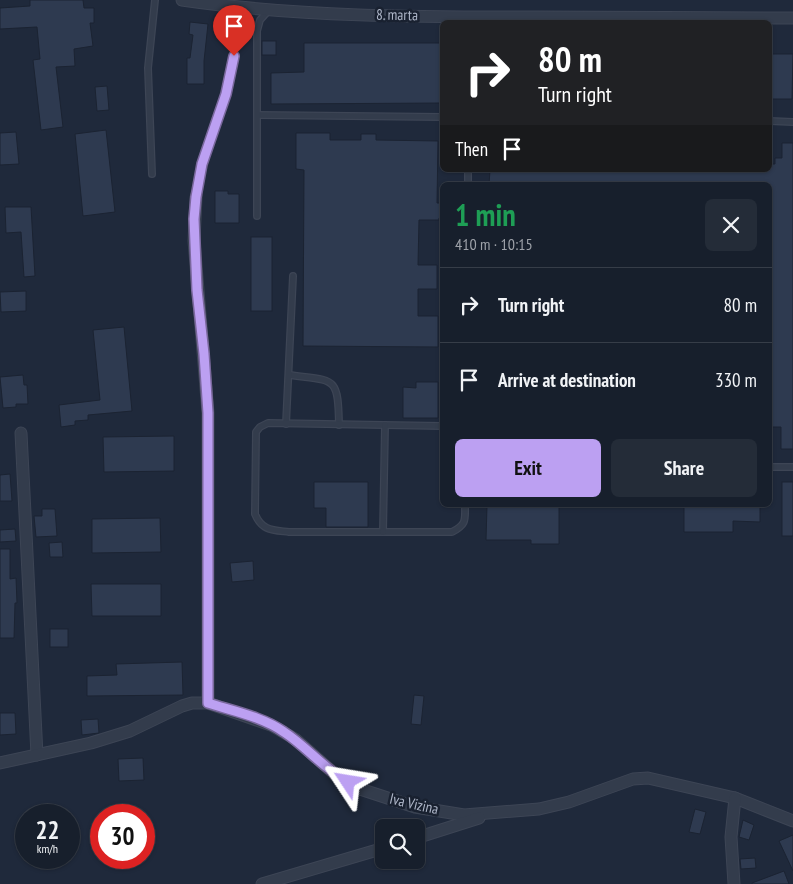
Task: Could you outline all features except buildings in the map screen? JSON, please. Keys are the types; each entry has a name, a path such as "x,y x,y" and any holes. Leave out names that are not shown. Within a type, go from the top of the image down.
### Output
{"street":[{"name":"8. marta","path":"182,0 302,13 468,20 793,18"},
{"path":"196,197 194,241 208,413 208,703"},
{"path":"22,433 37,755"},
{"name":"Iva Vizina","path":"0,763 91,743 130,731 182,706 192,703 208,703 283,731 336,776 360,789 415,806 464,815 539,808 569,802 632,779 648,778 735,798 793,821"},
{"path":"734,884 731,837 735,798"},
{"path":"425,835 495,813"},
{"path":"262,884 375,851"}],"lane":[{"path":"152,174 148,68 155,0"},
{"path":"196,197 202,164 226,94 232,66 236,7"},
{"path":"257,216 257,31 260,20 269,10"},
{"path":"258,115 440,117"},
{"path":"772,121 793,122"},
{"path":"286,424 293,276"},
{"path":"288,375 327,380 335,386 338,396 339,425"},
{"path":"440,426 268,423 260,427 256,432 255,514 258,522 264,527 289,532 452,532 460,528 465,522 465,507"},
{"path":"384,532 385,425"},
{"path":"772,467 793,467"}],"route":[{"path":"234,56 226,94 202,164 194,219 197,290 208,413 208,703 283,731 336,776 348,782"}]}
